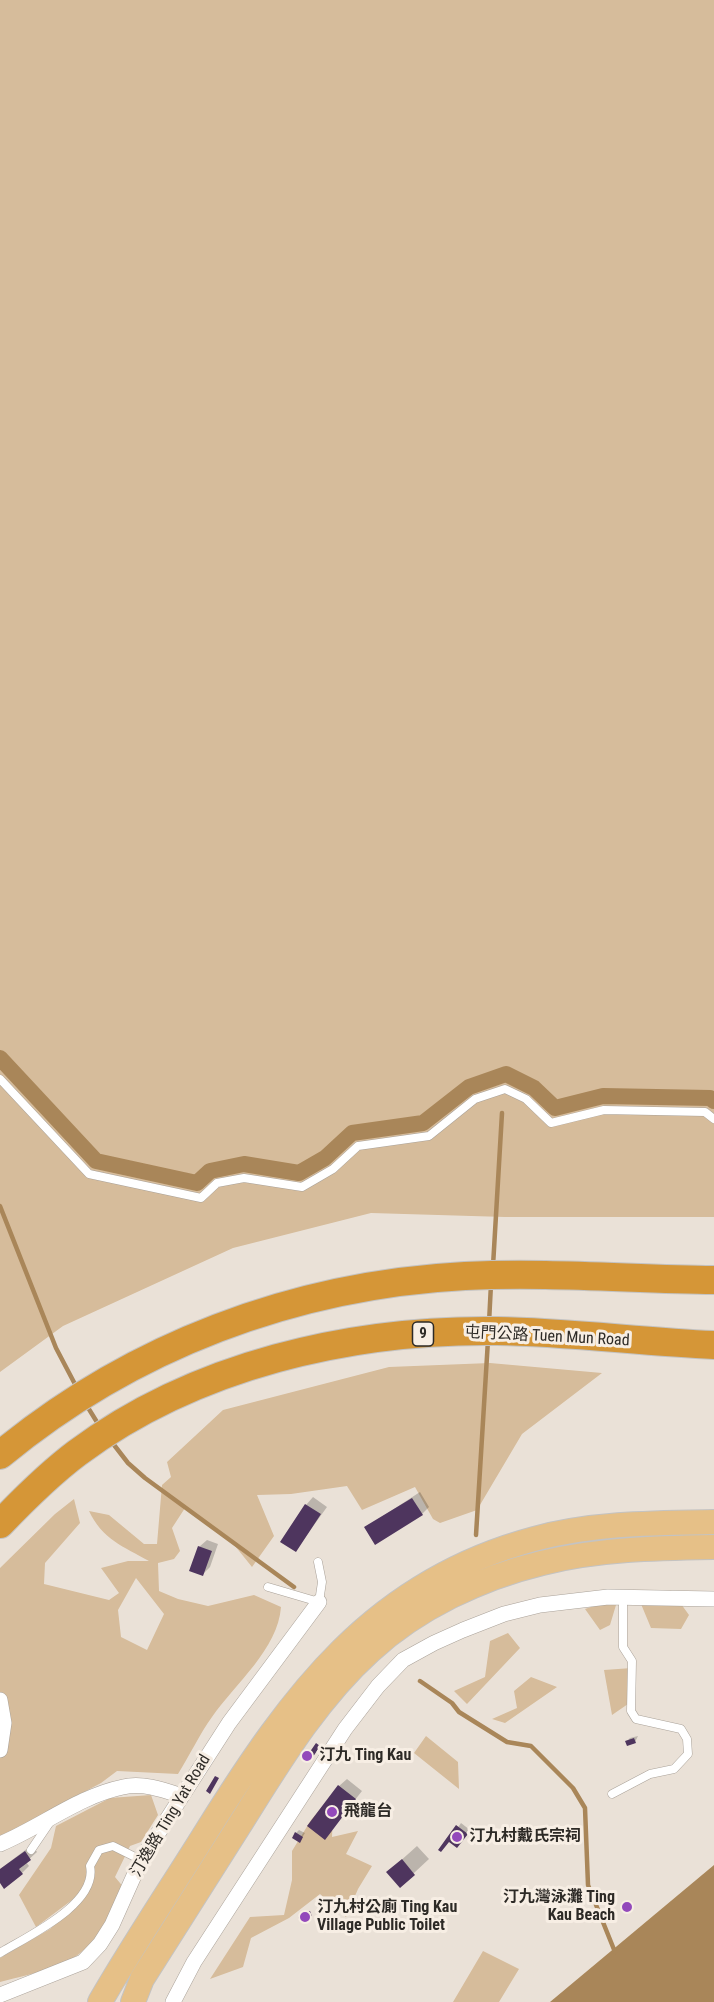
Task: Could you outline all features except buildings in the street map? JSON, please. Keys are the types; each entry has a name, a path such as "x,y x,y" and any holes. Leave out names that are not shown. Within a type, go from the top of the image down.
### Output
{"highway":[{"path":"0,1455 105,1381 154,1354 243,1318 304,1299 404,1281 464,1276 536,1274 714,1280"},
{"name":"屯門公路 Tuen Mun Road","path":"0,1524 43,1481 108,1432 185,1390 274,1359 329,1346 464,1332 497,1331 714,1345"}],"main road":[{"path":"100,2002 260,1748 309,1683 354,1636 400,1600 443,1574 534,1539 636,1523 714,1522"},
{"path":"133,2002 142,1979 267,1780 322,1702 370,1651 411,1620 455,1594 524,1568 587,1554 637,1549 714,1547"}],"street":[{"path":"173,2002 214,1933 345,1729 378,1686 403,1660 434,1643 520,1609 623,1597 714,1599"},
{"name":"汀逸路 Ting Yat Road","path":"0,1995 83,1962 100,1944 112,1924 141,1860 229,1723 319,1602"},
{"path":"0,1700 4,1723 0,1750"},
{"path":"0,1844 124,1786 158,1788 182,1796"}],"lane":[{"path":"0,1079 89,1174 201,1198 217,1184 244,1178 302,1187 333,1169 358,1146 429,1136 475,1099 505,1089 526,1099 551,1123 604,1110 705,1112 714,1119"},
{"path":"268,1587 319,1602 322,1582 318,1562"},
{"path":"612,1794 650,1773 674,1769 688,1754 687,1739 681,1729 636,1719 631,1711 632,1661 623,1647 623,1597"},
{"path":"31,1850 53,1818"},
{"path":"0,1953 67,1911 85,1893 92,1878 90,1866 99,1850 113,1846 141,1860"}],"shaded area":[{"path":"0,0 714,0 714,1217 505,1217 371,1213 233,1248 63,1326 0,1372"},
{"path":"490,1363 602,1373 522,1434 477,1510 440,1523 433,1519 415,1487 362,1510 347,1486 291,1494 257,1495 274,1536 252,1567 227,1536 185,1508 172,1528 180,1551 174,1559 158,1563 159,1591 178,1599 208,1606 254,1595 281,1607 278,1622 264,1652 212,1717 178,1774 117,1771 101,1783 0,1837 0,1568 55,1514 74,1499 80,1523 45,1563 44,1584 109,1600 119,1593 101,1568 128,1561 149,1561 107,1535 94,1521 89,1511 109,1515 144,1544 157,1544 162,1485 171,1477 167,1462 223,1410 389,1367","holes":["136,1578 164,1614 147,1650 121,1637 118,1610"]},
{"path":"650,1590 671,1590 689,1615 681,1629 651,1628 641,1604"},
{"path":"600,1604 616,1605 610,1625 600,1630 585,1609"},
{"path":"508,1633 520,1648 467,1704 454,1691 485,1677 490,1641"},
{"path":"632,1668 628,1704 612,1715 604,1670"},
{"path":"531,1677 557,1687 505,1723 492,1719 517,1708 514,1691"},
{"path":"426,1736 458,1762 459,1789 414,1753"},
{"path":"334,1793 332,1837 358,1831 346,1854 372,1866 358,1889 346,1917 320,1894 289,1918 251,1938 243,1967 210,1979 250,1917 284,1915 292,1880 292,1851 311,1820"},
{"path":"151,1795 158,1815 141,1842 130,1846 115,1877 125,1889 112,1913 89,1945 77,1955 47,1970 0,1982 0,1958 50,1929 88,1893 76,1897 36,1927 19,1895 51,1848 56,1826 110,1798"},
{"path":"714,1865 714,2002 550,2002"},
{"path":"483,1951 519,1969 499,2002 453,2002"}],"waterway":[{"path":"0,1058 96,1161 197,1183 210,1171 244,1164 299,1173 325,1158 352,1133 423,1123 469,1087 506,1074 534,1088 555,1108 603,1096 710,1098 714,1101"},
{"path":"493,1266 502,1113"},
{"path":"0,1206 56,1348 77,1388"},
{"path":"489,1323 491,1284"},
{"path":"476,1535 488,1340"},
{"path":"87,1406 100,1427"},
{"path":"111,1441 128,1463 145,1478 294,1587"},
{"path":"420,1681 452,1703 459,1712 507,1742 531,1746 573,1788 585,1808 588,1885 615,1952"}],"place":[{"name":"汀九 Ting Kau","path":"307,1756"},
{"name":"飛龍台","path":"332,1812"},
{"name":"汀九村戴氏宗祠","path":"457,1837"},
{"name":"汀九灣泳灘 Ting Kau Beach","path":"627,1907"},
{"name":"汀九村公廁 Ting Kau Village Public Toilet","path":"305,1917"}]}
